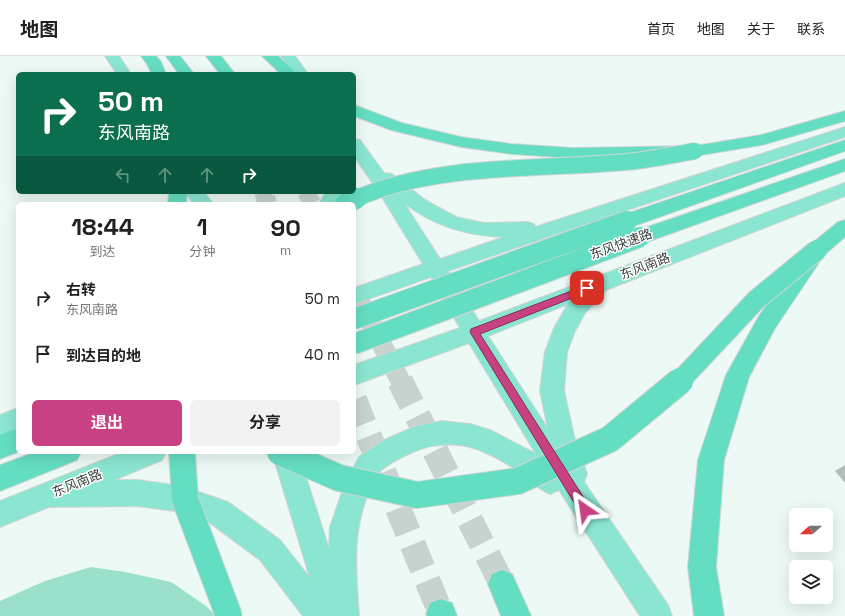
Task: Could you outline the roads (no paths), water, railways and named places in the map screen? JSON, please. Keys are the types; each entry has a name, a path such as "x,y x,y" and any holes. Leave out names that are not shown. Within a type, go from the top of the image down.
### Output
{"highway":[{"path":"148,56 154,62 158,72"},
{"path":"173,56 185,72"},
{"path":"213,56 226,72"},
{"path":"270,56 288,72"},
{"path":"356,111 396,127 461,142 512,149 573,153 695,151"},
{"path":"349,202 376,190 427,178 478,172 627,162 762,140 845,116"},
{"name":"东风快速路","path":"356,318 845,145"},
{"name":"东风快速路","path":"356,343 640,237 845,165"},
{"path":"285,454 340,478 418,495 518,481 610,439 683,379 756,300 845,227"},
{"path":"708,616 702,567 711,460 738,375 767,322 817,250"},
{"path":"0,447 16,441"},
{"path":"0,478 63,454"},
{"path":"182,454 185,499 229,616"},
{"path":"502,584 516,616"}],"main road":[{"path":"112,56 123,72"},
{"path":"288,56 300,72"},
{"path":"356,295 558,226 845,132"},
{"path":"360,153 404,194 428,212 448,222 467,227 501,231 558,226"},
{"path":"360,153 436,267 474,332 585,510 657,616"},
{"name":"东风南路","path":"356,374 474,332 845,189"},
{"path":"196,194 202,202"},
{"path":"585,510 562,436 552,391 556,352 565,328 578,306 602,283"},
{"path":"0,426 16,420"},
{"path":"344,616 342,578 344,527 354,493 368,466 391,449 416,438 442,432 470,436 490,442 529,464 585,510"},
{"name":"东风南路","path":"0,514 148,454"},
{"path":"286,454 336,616"},
{"path":"49,494 138,493 182,499 218,512 270,550 321,616"}],"tunnel":[{"path":"263,194 265,199"},
{"path":"306,194 309,199"},
{"path":"265,198 266,202"},
{"path":"308,198 310,202"},
{"path":"356,294 401,382"},
{"path":"400,381 502,584"},
{"path":"356,405 441,614"}]}
